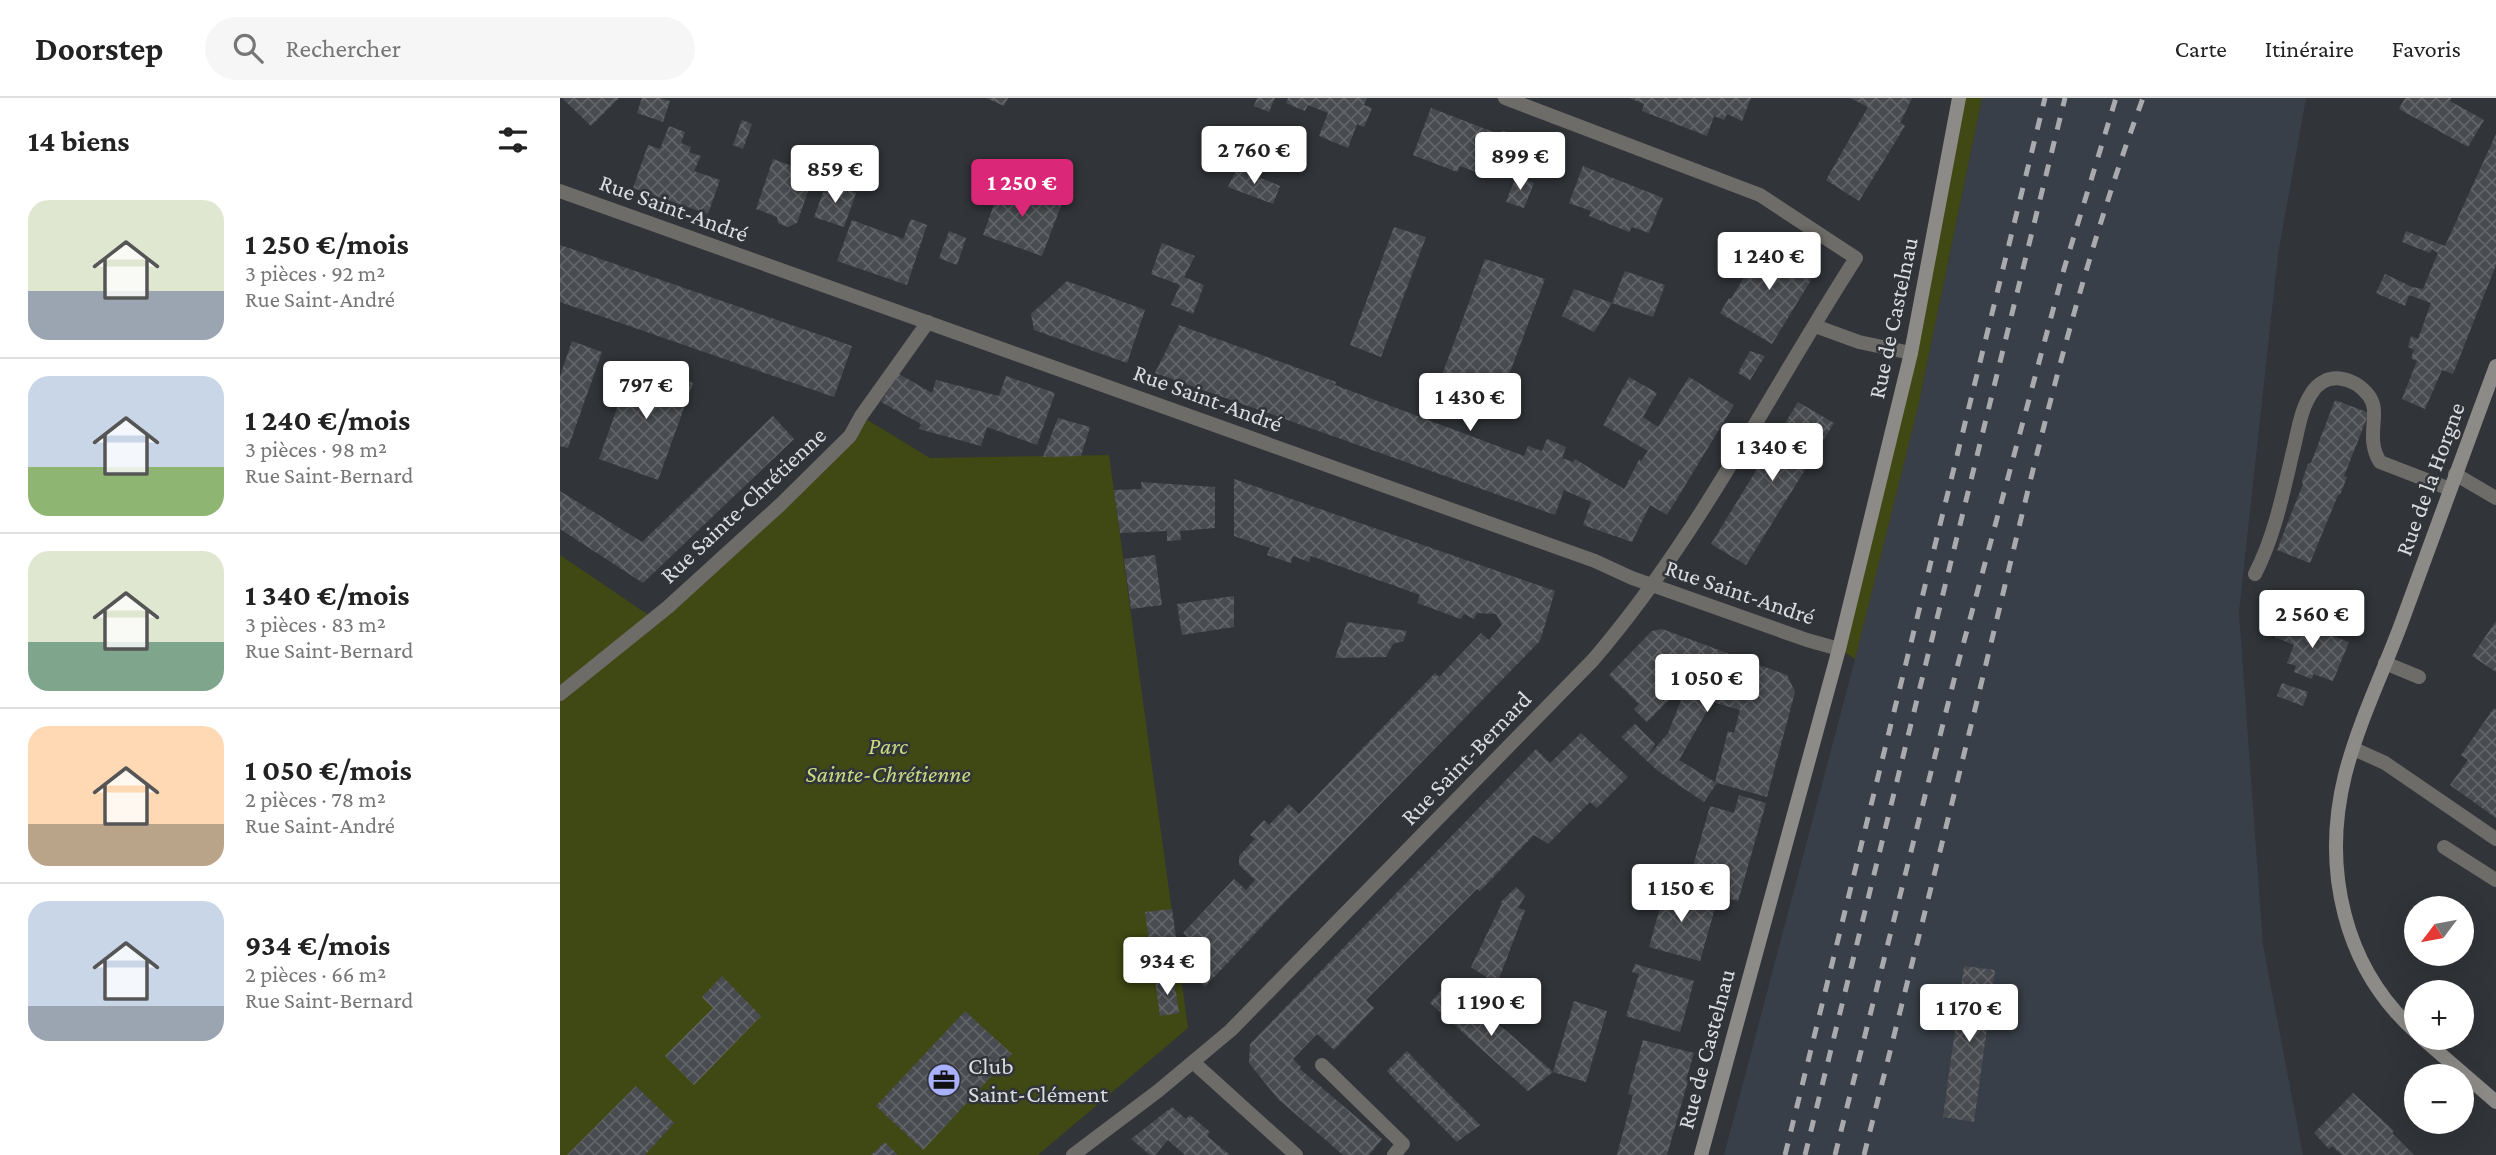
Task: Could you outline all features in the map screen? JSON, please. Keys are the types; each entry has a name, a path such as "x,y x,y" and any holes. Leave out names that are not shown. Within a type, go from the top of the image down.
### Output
{"street":[{"name":"Rue Saint-Bernard","path":"1073,1155 1194,1062 1231,1030 1593,660 1676,553 1856,258 1760,195 1505,98"},
{"name":"Rue de Castelnau","path":"1701,1155 1839,649 1911,353 1959,98"},
{"name":"Rue Saint-André","path":"560,191 1595,561 1653,585 1839,649"},
{"name":"Rue Sainte-Chrétienne","path":"560,694 668,607 780,505 849,436 928,322"},
{"path":"1815,326 1859,342 1911,353"},
{"name":"Rue de la Horgne","path":"2404,1022 2370,977 2358,957 2349,931 2339,887 2338,816 2345,775 2363,719 2496,366"},
{"path":"2255,574 2267,550 2277,517 2304,408 2312,391 2334,377 2346,378 2361,387 2371,398 2374,408 2372,445 2380,462 2452,481 2496,498"},
{"path":"2385,663 2419,677"},
{"path":"2354,749 2385,763 2496,839"},
{"path":"2444,847 2496,880"},
{"path":"2436,1050 2496,1102"},
{"path":"1194,1062 1296,1155"},
{"path":"1322,1065 1403,1144 1394,1155"}],"shaded area":[{"path":"1982,98 2306,98 2278,255 2239,612 2263,945 2303,1155 1724,1155 1855,659 1918,407"}],"green space":[{"path":"1959,98 1982,98 1918,407 1855,659 1839,649"},
{"name":"Parc Sainte-Chrétienne","path":"861,416 930,458 1109,455 1188,1028 1038,1155 643,1155 674,1123 636,1086 567,1155 560,1155 560,555 653,618 668,607"}],"building":[{"path":"562,98 619,98 591,126"},
{"path":"642,98 670,101 663,122 637,113"},
{"path":"986,98 1008,98 1004,106"},
{"path":"1257,98 1275,98 1269,112 1254,106"},
{"path":"1288,98 1367,98 1364,105 1372,108 1364,127 1357,124 1348,148 1319,136 1328,113 1308,105 1305,111 1286,103"},
{"path":"1629,98 1751,98 1742,121 1727,114 1724,120 1714,116 1707,136 1642,111 1644,104"},
{"path":"1850,98 1912,98 1900,123 1905,126 1859,201 1826,180 1868,107"},
{"path":"2405,98 2451,98 2450,101 2484,120 2468,147 2399,109"},
{"path":"1431,108 1496,133 1509,133 1513,137 1512,140 1516,141 1502,177 1486,171 1484,175 1460,166 1457,172 1413,155"},
{"path":"742,120 752,124 743,149 733,145"},
{"path":"669,126 685,132 681,143 691,147 689,152 701,156 694,171 720,180 708,214 633,188 648,145 660,149"},
{"path":"2496,134 2496,265 2453,374 2442,370 2425,409 2402,399 2417,361 2411,358 2414,350 2408,347 2411,336 2418,339 2431,303 2409,295 2405,306 2376,293 2385,274 2412,287 2423,289 2438,253 2432,249 2430,253 2402,242 2406,231 2445,246"},
{"path":"773,159 814,174 797,223 788,227 778,223 777,217 756,209"},
{"path":"1583,166 1663,198 1649,233 1632,227 1629,232 1589,216 1591,211 1569,203"},
{"path":"1237,168 1280,186 1273,204 1228,187"},
{"path":"1516,176 1534,183 1524,208 1506,202"},
{"path":"827,182 856,193 844,227 814,217"},
{"path":"1002,182 1062,203 1042,256 983,235"},
{"path":"911,219 927,225 907,285 837,261 852,220 903,239"},
{"path":"1394,227 1426,237 1381,357 1350,345"},
{"path":"949,231 966,238 957,265 939,258"},
{"path":"1767,239 1817,270 1772,344 1720,313"},
{"path":"1162,243 1195,256 1184,277 1204,285 1193,314 1171,305 1180,285 1151,274"},
{"path":"560,245 852,346 834,397 560,302"},
{"path":"1485,259 1545,279 1501,396 1442,375"},
{"path":"1625,271 1665,285 1653,317 1612,303"},
{"path":"1067,281 1145,310 1127,363 1034,330 1031,314"},
{"path":"1574,289 1612,303 1594,332 1562,316"},
{"path":"1179,325 1336,382 1335,385 1524,456 1528,446 1542,451 1547,439 1566,447 1562,458 1573,462 1575,459 1624,489 1639,460 1641,461 1648,451 1603,425 1629,377 1657,393 1643,417 1658,427 1689,377 1734,405 1667,515 1650,505 1632,542 1583,525 1591,502 1564,490 1555,515 1155,373"},
{"path":"572,341 602,352 568,448 560,446 560,376"},
{"path":"1750,351 1765,356 1750,380 1738,373"},
{"path":"633,363 693,383 658,480 599,459"},
{"path":"899,374 932,393 936,380 999,396 1006,376 1055,393 1037,445 987,427 981,446 919,429 921,424 881,402"},
{"path":"2335,400 2369,413 2344,476 2347,477 2340,495 2310,563 2277,550 2308,464 2311,463"},
{"path":"1798,402 1834,423 1746,565 1711,544"},
{"path":"773,416 794,439 643,583 560,529 560,491 642,542"},
{"path":"1058,418 1090,427 1081,456 1043,457"},
{"path":"1234,479 1555,591 1540,641 1205,987 1189,973 1206,955 1183,933 1234,879 1246,890 1255,880 1239,865 1239,856 1255,839 1250,835 1264,820 1269,825 1289,804 1299,814 1435,673 1439,677 1481,633 1489,640 1502,625 1496,614 1477,613 1474,619 1464,614 1461,619 1417,603 1420,595 1311,556 1309,562 1293,556 1291,563 1267,555 1270,548 1234,536"},
{"path":"1141,482 1215,487 1215,528 1180,531 1181,540 1167,541 1167,531 1120,533 1114,490 1142,489"},
{"path":"1155,555 1162,605 1131,609 1124,559"},
{"path":"1234,596 1234,627 1182,635 1177,604"},
{"path":"2283,617 2349,642 2333,681 2313,674 2312,679 2294,672 2296,666 2287,663 2294,645 2275,637"},
{"path":"2496,621 2496,672 2472,656"},
{"path":"1347,622 1407,631 1403,641 1393,644 1386,657 1335,658"},
{"path":"1662,629 1787,675 1795,692 1767,797 1717,783 1704,802 1658,771 1621,737 1635,724 1655,744 1646,759 1668,733 1684,693 1679,690 1647,722 1634,709 1639,704 1609,675 1652,631","holes":["1712,702 1740,710 1734,733 1728,731 1715,782 1679,760"]},
{"path":"2282,683 2308,692 2303,706 2277,696"},
{"path":"2494,708 2496,818 2450,785 2468,760 2461,755"},
{"path":"1581,733 1628,777 1597,808 1590,802 1548,844 1534,835 1480,891 1477,889 1366,1000 1374,1008 1334,1050 1317,1034 1293,1059 1300,1069 1382,1139 1369,1155 1343,1155 1278,1099 1249,1063 1250,1044 1536,749 1550,763"},
{"path":"1739,795 1766,803 1738,901 1687,887 1710,806 1734,813"},
{"path":"1668,880 1687,887 1684,899 1715,908 1700,961 1649,947"},
{"path":"1516,887 1525,896 1518,908 1525,910 1497,984 1471,967 1500,903"},
{"path":"1172,909 1181,973 1154,977 1145,912"},
{"path":"1635,964 1694,981 1680,1032 1626,1016 1639,974 1632,972"},
{"path":"1964,966 1995,970 1974,1122 1943,1117"},
{"path":"722,976 761,1016 694,1085 665,1056 713,1008 702,997"},
{"path":"1174,978 1179,1013 1160,1016 1155,980"},
{"path":"1448,982 1553,1072 1528,1091 1430,1003"},
{"path":"1574,1001 1607,1011 1586,1082 1553,1072"},
{"name":"Club Saint-Clément","path":"965,1011 1012,1054 923,1150 876,1106"},
{"path":"1643,1040 1694,1053 1686,1080 1688,1081 1667,1155 1617,1155 1633,1095 1628,1094"},
{"path":"1407,1051 1480,1125 1457,1142 1397,1082 1387,1071"},
{"path":"636,1086 674,1123 645,1155 567,1155"},
{"path":"2353,1093 2394,1131 2392,1133 2414,1155 2342,1155 2332,1146 2329,1149 2314,1133"},
{"path":"1172,1107 1186,1119 1190,1115 1210,1132 1207,1136 1230,1155 1185,1155 1168,1140 1155,1155 1150,1155 1131,1139"},
{"path":"885,1142 898,1155 871,1155"}],"railway":[{"path":"1785,1155 2045,98"},
{"path":"1805,1155 2065,98"},
{"path":"1835,1155 1959,660 2064,269 2116,98"},
{"path":"1864,1155 2064,350 2101,223 2143,98"}],"place":[{"name":"Club Saint-Clément","path":"944,1080"}]}
